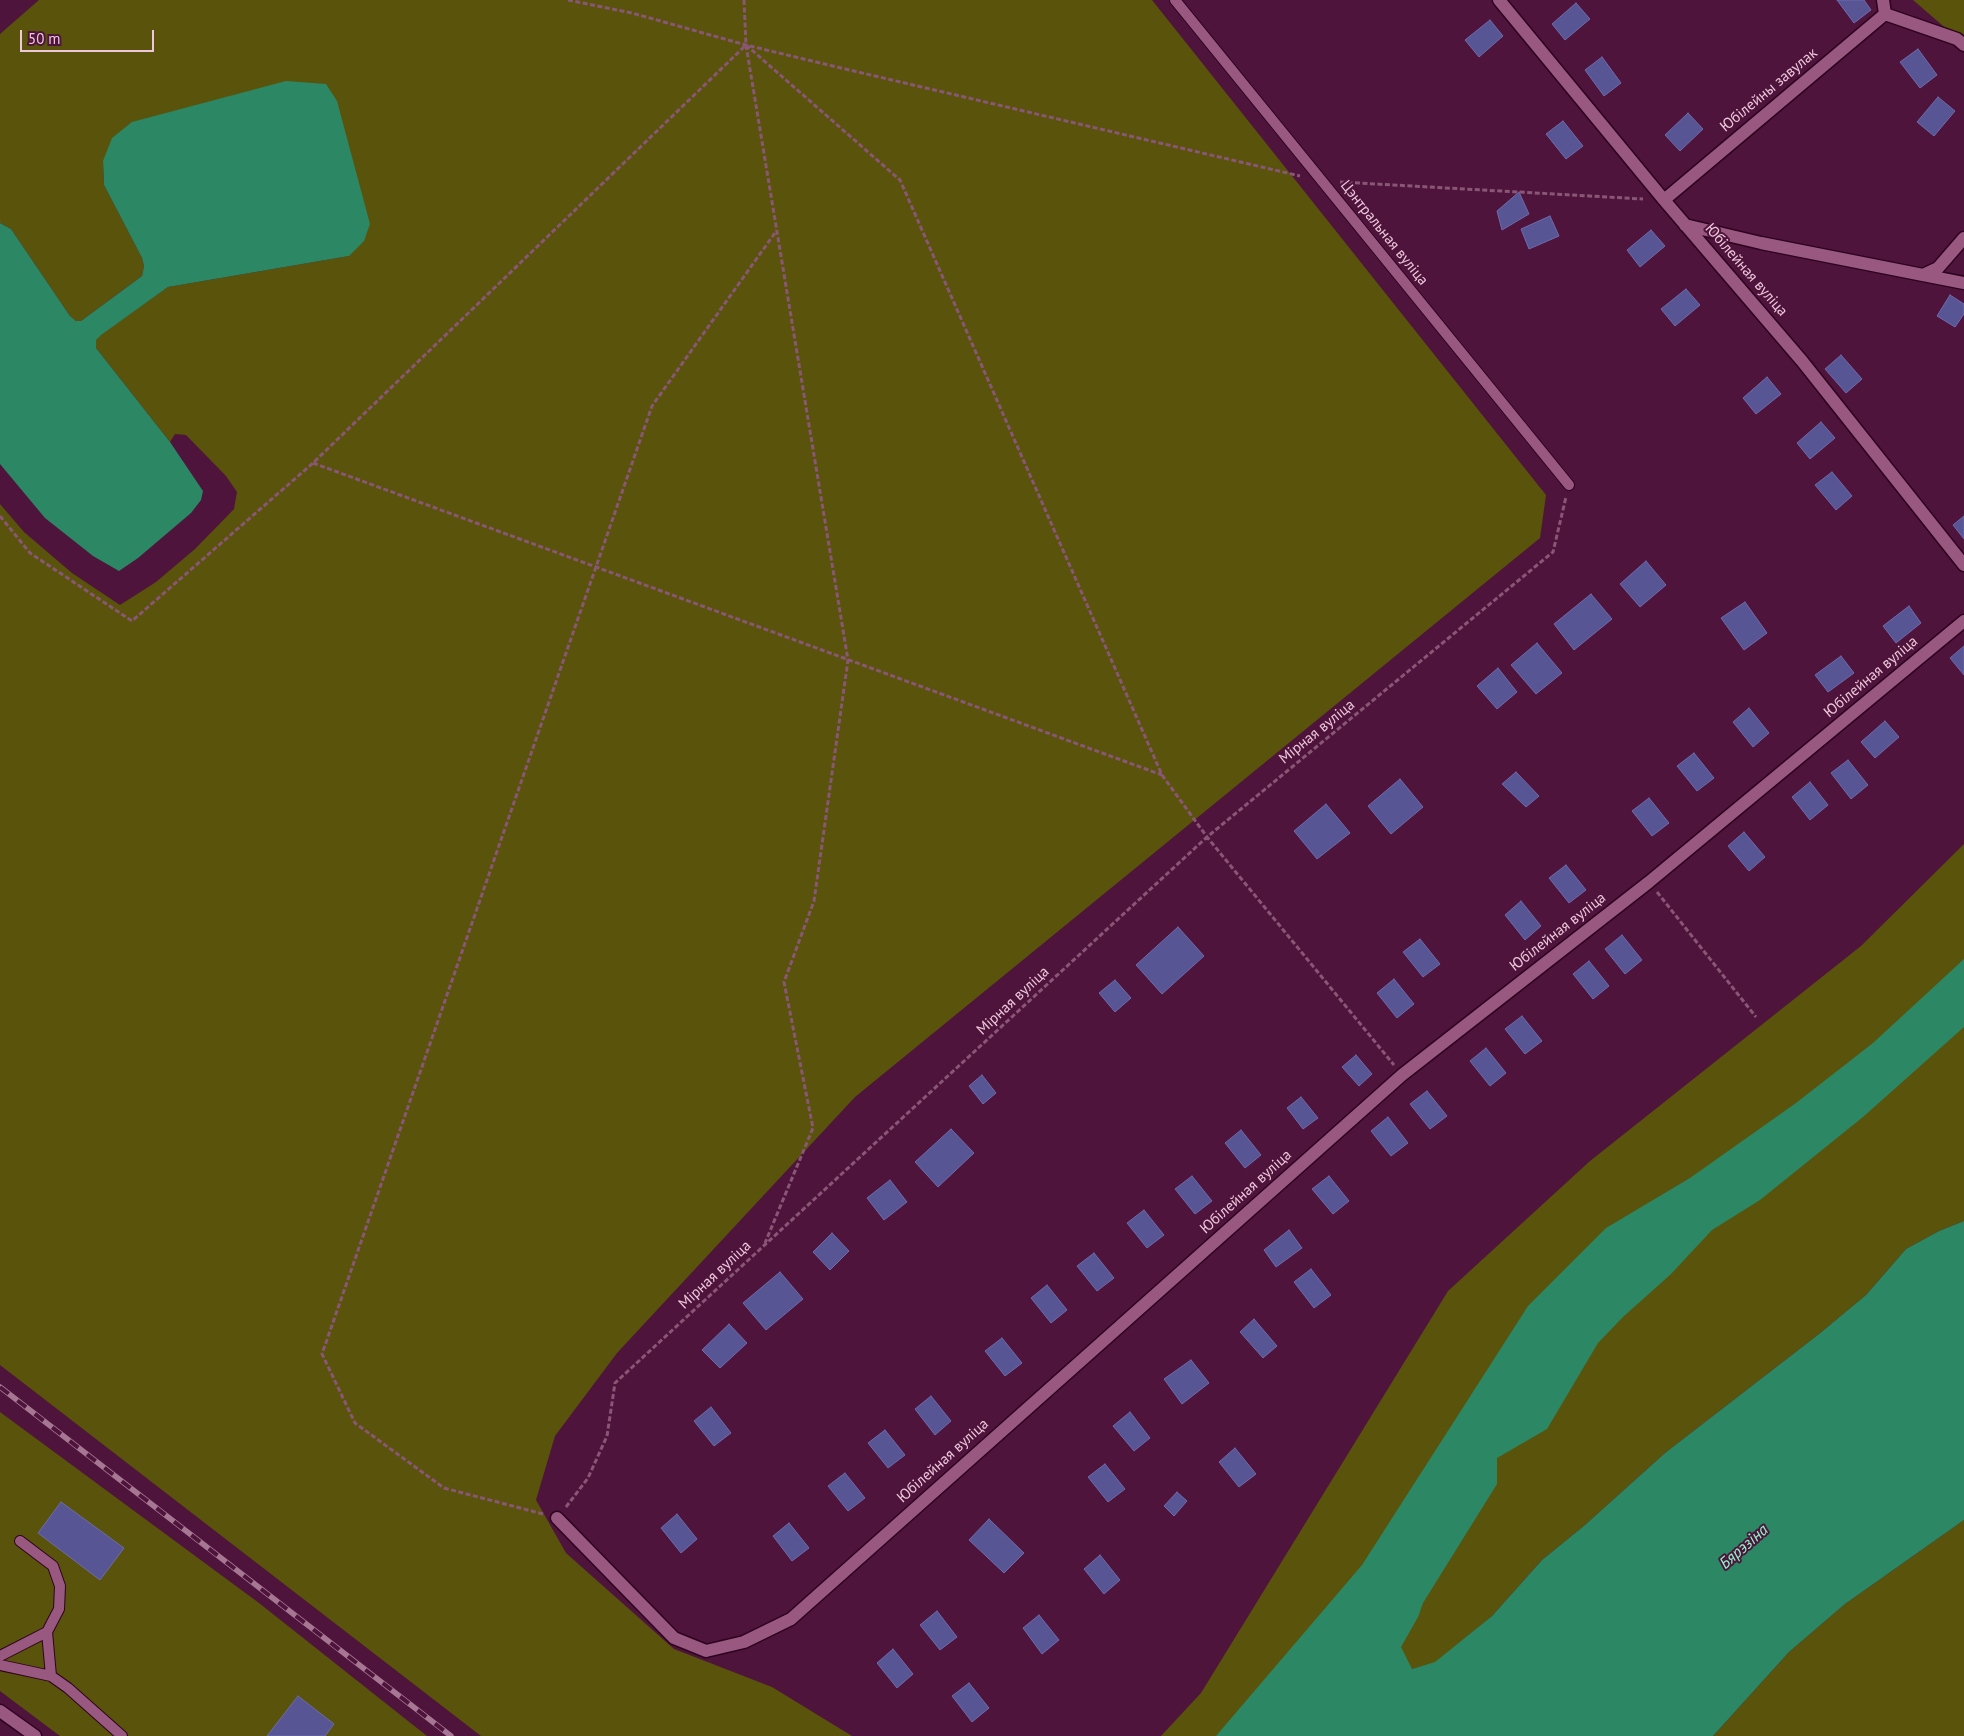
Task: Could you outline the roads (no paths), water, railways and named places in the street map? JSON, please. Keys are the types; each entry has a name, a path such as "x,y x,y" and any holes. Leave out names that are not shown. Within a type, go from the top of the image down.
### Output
{"street":[{"name":"Юбілейная вуліца","path":"1499,0 1664,200 1802,361 1964,565"},
{"path":"1883,0 1885,14 1957,39 1964,46"},
{"name":"Юбілейны завулак","path":"1664,200 1885,14"},
{"path":"1685,225 1761,243 1964,282"},
{"path":"1923,275 1938,268 1964,238"},
{"name":"Юбілейная вуліца","path":"558,1518 674,1638 706,1651 744,1642 791,1618 1402,1075 1649,882 1964,621"},
{"path":"0,1711 35,1736"}],"lane":[{"name":"Цэнтральная вуліца","path":"1175,0 1569,485"},
{"path":"20,1541 54,1566 60,1586 59,1609 47,1632 52,1676"},
{"path":"0,1656 47,1632"},
{"path":"0,1665 52,1676 122,1736"}],"water":[{"path":"286,81 326,84 337,101 370,224 364,241 349,256 168,287 96,340 96,348 170,442 203,491 201,500 191,513 138,558 119,571 93,556 45,518 0,464 0,223 11,229 70,316 76,321 81,321 142,276 144,266 142,258 104,185 103,161 112,138 132,122"},
{"name":"Бярэзіна","path":"1964,959 1964,1027 1863,1117 1760,1200 1712,1230 1671,1274 1623,1317 1598,1343 1547,1429 1497,1458 1497,1484 1423,1603 1418,1617 1401,1647 1412,1669 1435,1662 1492,1616 1542,1560 1585,1525 1665,1453 1819,1334 1866,1295 1906,1249 1939,1231 1964,1221 1964,1520 1845,1604 1789,1652 1713,1736 1216,1736 1362,1565 1528,1306 1606,1228 1690,1178 1796,1103 1873,1043"}],"railway":[{"path":"0,1387 451,1736"}]}
